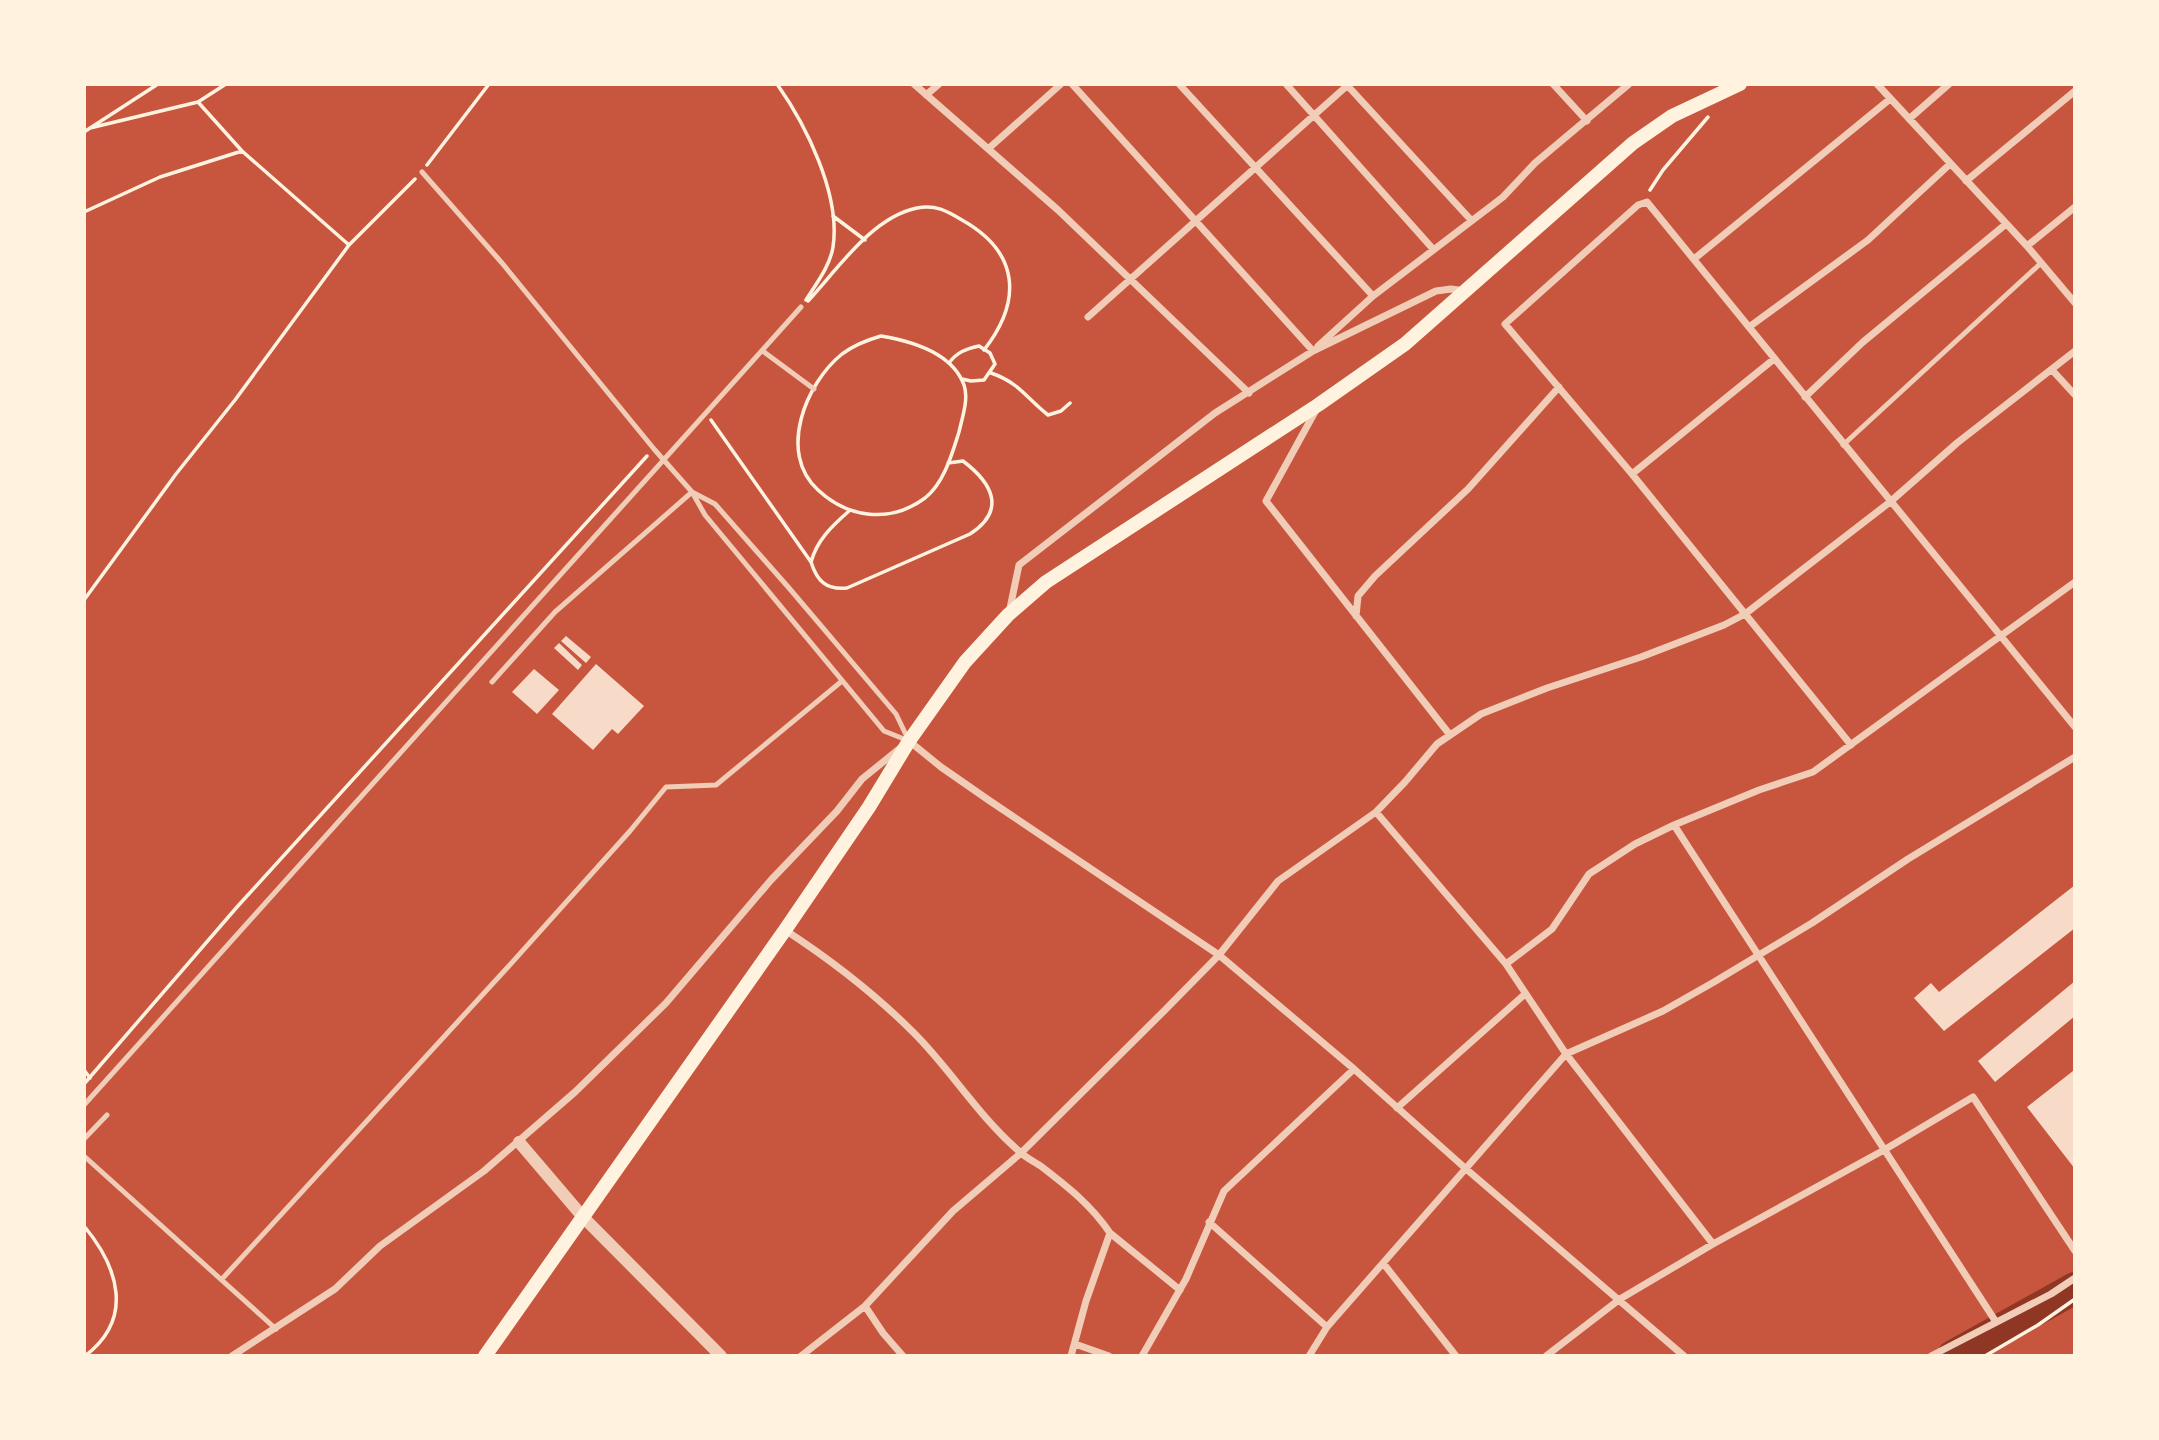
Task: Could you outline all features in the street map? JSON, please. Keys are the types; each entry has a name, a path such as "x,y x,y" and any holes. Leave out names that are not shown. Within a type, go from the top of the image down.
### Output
{"main road":[{"path":"485,1356 785,930 869,807 909,741 965,662 1008,615 1046,582 1318,405 1405,344 1633,143 1672,116 1740,84"}],"street":[{"path":"914,84 1058,210 1249,393"},
{"path":"926,95 939,84"},
{"path":"988,149 1061,84"},
{"path":"1072,84 1313,351"},
{"path":"1179,84 1373,296"},
{"path":"1286,84 1433,249"},
{"path":"1088,317 1347,84 1471,220"},
{"path":"1553,84 1587,121"},
{"path":"1313,351 1373,296 1503,197 1535,163 1629,84"},
{"path":"1877,84 2027,246 2075,303"},
{"path":"1909,119 1949,84"},
{"path":"1966,181 2075,91"},
{"path":"1694,260 1890,99"},
{"path":"1749,327 1868,240 1950,164"},
{"path":"1852,745 1632,474 1505,324 1638,205 1647,202 2075,727"},
{"path":"2027,246 2075,207"},
{"path":"1805,397 1863,342 2006,224"},
{"path":"1008,615 1019,565 1215,413 1313,351 1436,291 1451,289 1466,292"},
{"path":"801,1356 865,1306 953,1211 1021,1153 1219,955 1278,881 1376,812 1437,744 1481,714 1547,688 1642,657 1745,614 1890,502 1956,443 2053,371 2075,351"},
{"path":"1632,474 1774,359"},
{"path":"2053,371 2075,395"},
{"path":"1356,616 1358,596 1375,576 1468,489 1559,387"},
{"path":"1318,405 1266,501 1450,735"},
{"path":"1506,964 1552,929 1589,874 1635,844 1674,825 1759,790 1813,772 2075,582"},
{"path":"232,1356 335,1289 380,1246 433,1210 519,1142 611,1058 666,1003 771,880 837,811 862,779 909,741 980,794 1219,955 1684,1356"},
{"path":"1309,1356 1327,1327 1566,1054 1663,1011 1759,955 1908,859 2075,757"},
{"path":"1376,812 1506,964 1566,1054 1713,1244"},
{"path":"1674,825 1997,1322"},
{"path":"785,930 879,1000 915,1035 965,1095 1021,1153 1071,1189 1095,1211 1110,1233 1180,1290"},
{"path":"1397,1108 1525,994"},
{"path":"1142,1356 1180,1290 1224,1191 1354,1069"},
{"path":"1546,1356 1620,1299 1973,1097 2075,1251"},
{"path":"519,1142 583,1217 721,1356"},
{"path":"1209,1222 1327,1327"},
{"path":"1071,1356 1086,1301 1110,1233"},
{"path":"1383,1263 1456,1356"},
{"path":"1931,1356 2051,1294 2075,1278"},
{"path":"865,1306 883,1334 903,1356"},
{"path":"1075,1344 1109,1356"}],"lane":[{"path":"422,172 502,263 692,492 705,515 884,732 909,741"},
{"path":"1843,445 2041,263"},
{"path":"84,1105 764,352 801,307"},
{"path":"764,352 814,389"},
{"path":"492,682 555,612 692,492"},
{"path":"692,492 715,504 789,588 896,715 909,741"},
{"path":"222,1279 507,968 666,787 716,785 842,681"},
{"path":"84,1139 107,1115"},
{"path":"84,1156 275,1329"}],"path":[{"path":"84,131 158,84"},
{"path":"90,128 198,102 226,84"},
{"path":"84,600 348,245 422,172 489,84"},
{"path":"777,84 796,111 811,143 833,216 833,246 829,261 801,307"},
{"path":"198,102 242,151 348,245"},
{"path":"1647,202 1651,186 1716,108"},
{"path":"84,212 160,177 242,151"},
{"path":"801,307 864,240 892,219 915,208 942,208 982,233 996,248 1008,273 1010,298 995,337 984,350"},
{"path":"833,216 864,240"},
{"path":"881,336 910,341 949,363 965,386 965,409 944,474 926,497 886,513 857,514 838,507 815,488 803,467 796,446 801,418 822,376 841,355 862,341 881,336"},
{"path":"949,363 956,354 979,346 990,353 995,364 984,380 971,382 960,379"},
{"path":"991,373 1022,388 1030,400 1048,415 1062,411 1070,403"},
{"path":"707,414 811,562 814,573 822,584 835,589 847,588 970,534 983,525 991,513 990,489 963,461 948,463"},
{"path":"84,1084 237,907 654,449"},
{"path":"811,562 819,543 832,526 849,511"},
{"path":"84,1070 90,1078"},
{"path":"84,1226 101,1247 110,1267 116,1292 115,1317 110,1329 99,1345 85,1356"},
{"path":"1985,1356 2038,1325 2075,1299"}],"building":[{"path":"566,636 591,657 586,663 561,641"},
{"path":"559,643 582,665 578,670 554,648"},
{"path":"596,664 644,706 618,734 612,729 593,750 552,714"},
{"path":"534,669 559,690 537,714 512,692"},
{"path":"2075,885 2075,928 1944,1031 1914,998 1931,983 1939,992"},
{"path":"2075,981 2075,1016 1995,1082 1978,1061"},
{"path":"2073,1071 2075,1074 2075,1169 2027,1107"}],"waterway":[{"path":"1953,1356 2075,1288"}]}
